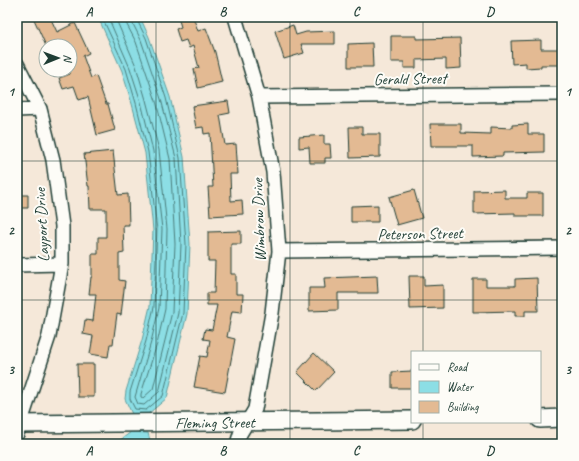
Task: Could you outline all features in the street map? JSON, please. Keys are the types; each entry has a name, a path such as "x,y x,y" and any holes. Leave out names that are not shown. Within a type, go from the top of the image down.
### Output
{"street":[{"name":"Wimbrow Drive","path":"235,17 259,97 273,172 279,251 272,313 255,409 240,434 237,444"},
{"name":"Layport Drive","path":"17,64 40,109 53,160 62,226 62,264 49,336 18,427"},
{"name":"Gerald Street","path":"259,97 562,94"},
{"path":"17,110 40,109"},
{"name":"Peterson Street","path":"279,251 562,248"},
{"path":"17,265 62,264"},
{"path":"541,419 562,418"},
{"name":"Fleming Street","path":"18,427 140,423 411,420"}],"water":[{"path":"98,17 140,17 149,37 170,97 184,157 190,244 187,314 167,398 148,414 132,414 125,399 150,306 153,230 145,153 122,71"},
{"path":"131,432 148,433 151,444 115,444"}],"building":[{"path":"33,17 50,17 57,32 75,23 89,53 83,56 91,78 96,76 106,104 108,104 115,130 97,135 88,97 79,100 74,86 63,89 59,78 78,78 78,38 42,38"},
{"path":"178,17 193,17 198,31 206,28 215,52 222,82 198,88 194,69 199,68 193,46 189,48 186,40 180,42 176,29 181,27"},
{"path":"293,25 296,35 306,32 335,31 335,44 301,44 304,53 284,59 275,31"},
{"path":"391,36 416,36 416,39 460,38 461,68 446,69 446,59 416,60 416,68 404,68 404,62 391,62"},
{"path":"541,40 541,49 562,49 562,65 541,65 541,67 526,68 526,63 512,64 511,41"},
{"path":"372,43 373,67 348,67 348,44"},
{"path":"228,101 230,113 220,115 225,145 236,144 238,174 230,174 231,201 242,200 243,214 210,216 208,187 213,187 210,133 204,134 203,127 196,128 192,106"},
{"path":"430,124 461,124 461,133 491,134 491,127 512,128 512,125 528,124 528,134 544,134 544,152 503,153 503,156 473,157 473,146 431,146"},
{"path":"349,127 362,127 362,134 380,134 380,157 350,158"},
{"path":"324,135 324,144 330,144 331,158 325,158 325,163 310,163 309,147 299,148 299,137"},
{"path":"113,151 118,195 128,194 129,225 123,225 124,253 119,254 119,280 125,281 121,315 117,314 113,344 110,344 108,357 90,354 93,336 83,334 85,320 93,321 96,294 89,294 92,277 92,254 98,254 98,237 106,237 106,209 90,209 89,186 84,154"},
{"path":"414,190 422,218 397,225 389,197"},
{"path":"505,190 505,198 527,198 527,193 543,193 543,216 515,216 515,213 474,214 474,191"},
{"path":"17,195 28,195 28,208 17,208"},
{"path":"378,205 378,222 351,222 351,206"},
{"path":"241,231 241,244 231,244 231,274 236,274 236,294 243,294 242,312 232,311 227,337 235,339 225,392 194,387 200,356 207,357 210,340 203,339 205,329 212,330 217,305 207,305 207,293 214,293 215,261 208,261 208,232"},
{"path":"377,276 378,293 338,293 338,310 309,311 309,288 325,288 324,278"},
{"path":"409,276 424,276 424,286 443,285 443,308 410,309"},
{"path":"537,278 538,311 525,311 525,316 515,316 515,311 473,312 473,279 486,279 486,286 515,286 515,279"},
{"path":"314,353 334,372 316,391 297,372"},
{"path":"77,364 94,364 94,397 78,397"},
{"path":"411,371 411,388 392,388 392,372"}]}
